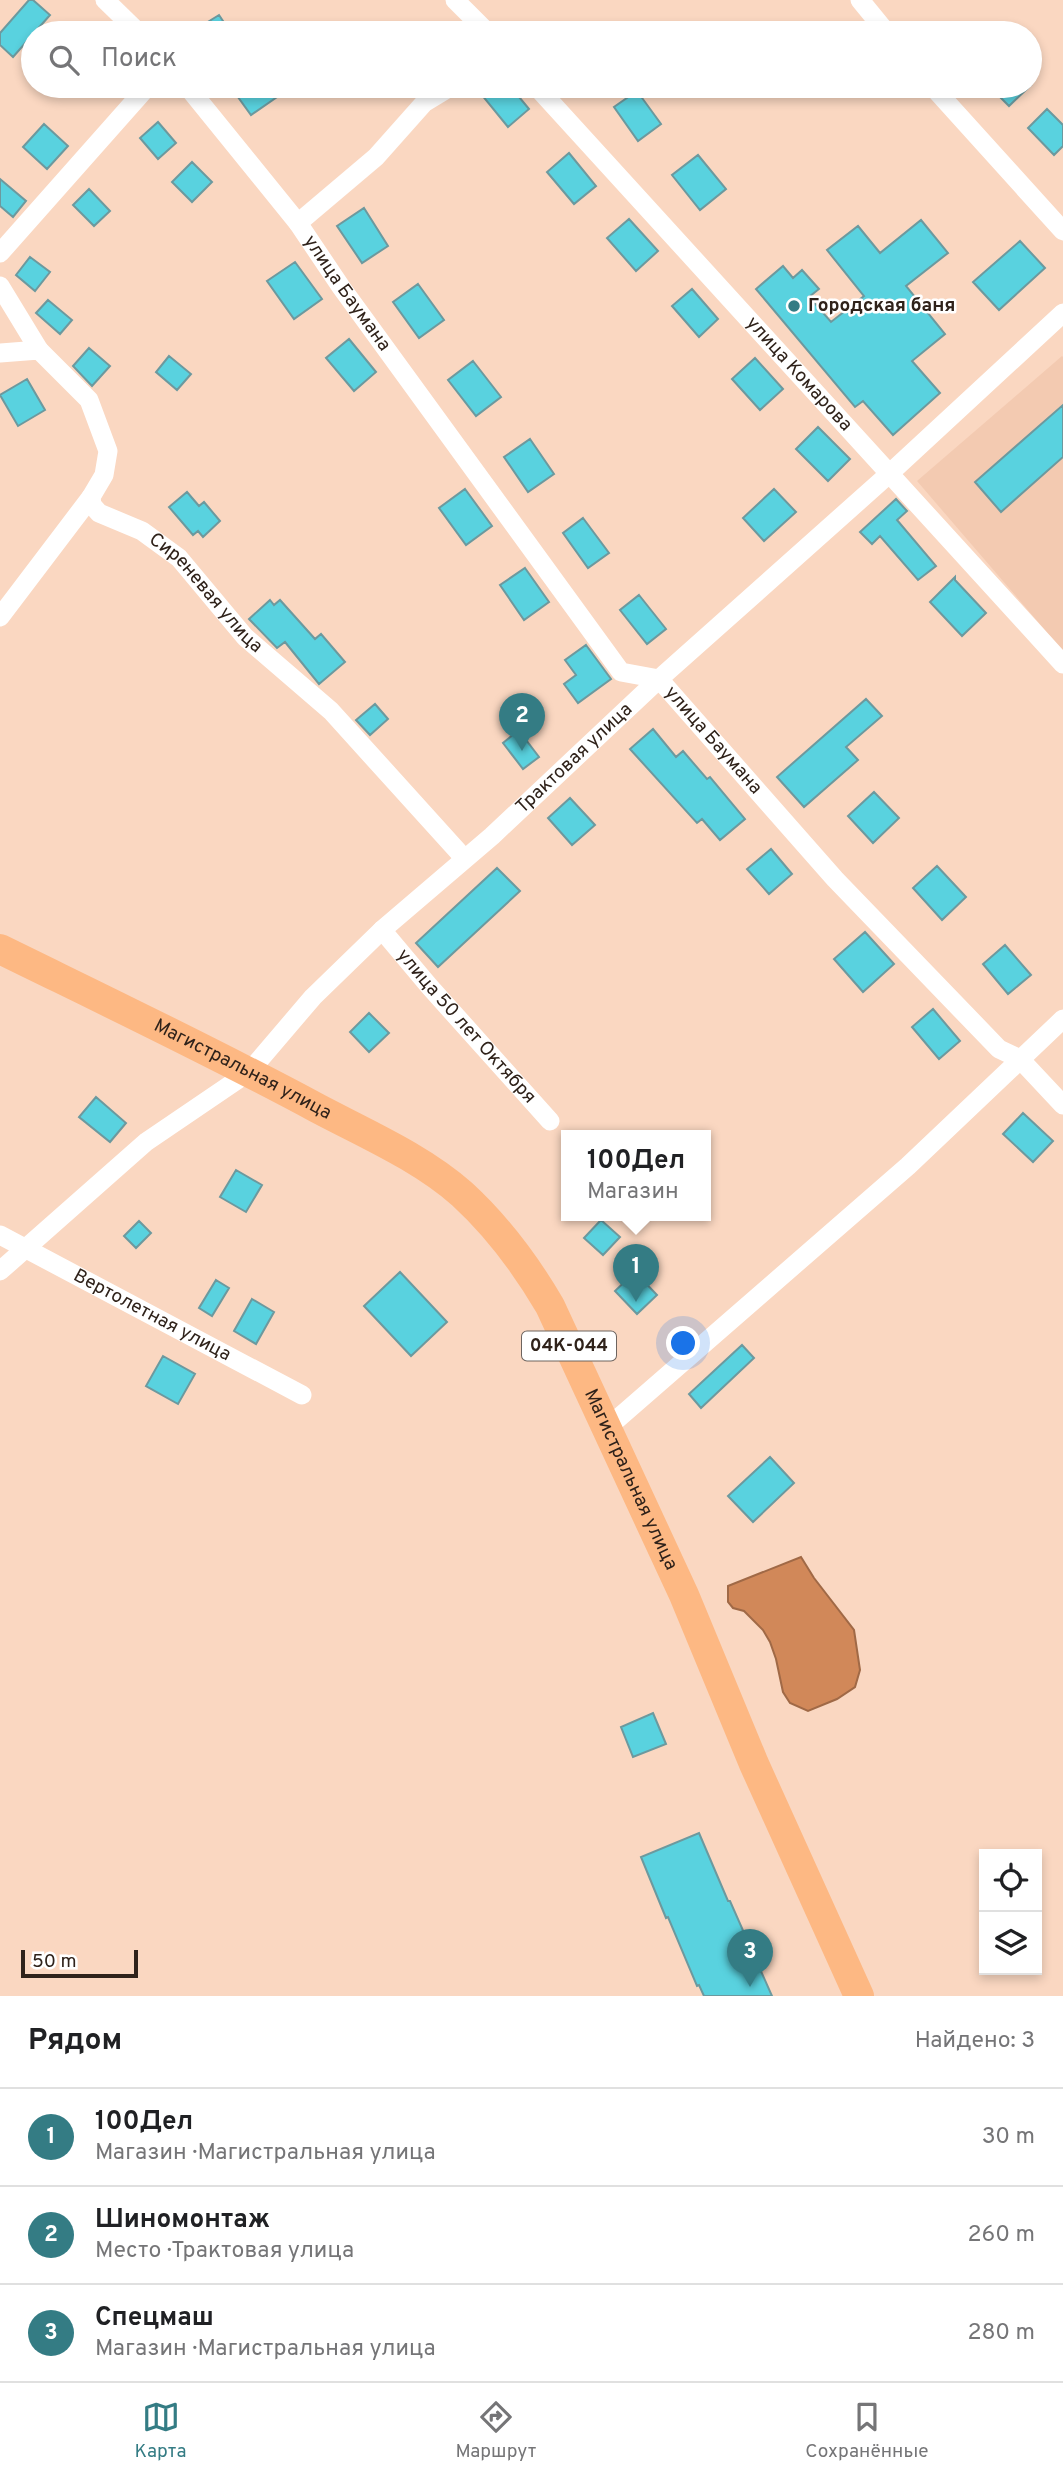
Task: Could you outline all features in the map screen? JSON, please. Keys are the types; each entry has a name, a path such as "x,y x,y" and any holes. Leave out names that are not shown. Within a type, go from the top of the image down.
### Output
{"main road":[{"name":"Магистральная улица","path":"0,948 249,1072 424,1165 462,1194 502,1235 531,1274 550,1306 684,1595 754,1764 859,1996"}],"street":[{"path":"105,0 127,21"},
{"path":"455,0 476,21"},
{"path":"860,0 877,21"},
{"path":"0,253 137,98"},
{"name":"улица Баумана","path":"197,98 298,223 341,287 621,672 659,679 855,899 999,1049 1020,1059 1063,1105"},
{"path":"298,223 376,158 424,103 432,98"},
{"name":"улица Комарова","path":"547,98 1063,664"},
{"path":"943,98 1063,231"},
{"path":"0,286 39,350 89,400 108,452 104,475 91,497 0,617"},
{"name":"Трактовая улица","path":"0,1271 146,1142 249,1072 313,997 382,930 492,836 659,679 889,474 1063,313"},
{"path":"0,353 39,350"},
{"name":"Сиреневая улица","path":"91,497 92,505 99,513 142,531 179,558 245,638 331,711 464,858"},
{"name":"улица 50 лет Октября","path":"382,930 550,1121"},
{"path":"607,1428 908,1167 1063,1019"},
{"name":"Вертолетная улица","path":"0,1236 302,1395"}],"shaded area":[{"path":"1063,357 1063,651 917,481"},
{"path":"801,1557 854,1630 860,1670 855,1687 837,1699 808,1711 790,1703 783,1692 776,1659 763,1630 744,1611 733,1608 728,1602 728,1586"}],"building":[{"path":"29,0 33,0 50,15 45,21 21,21 21,48 13,57 0,45 0,33"},
{"path":"219,15 223,21 209,21"},
{"path":"239,98 276,98 251,115"},
{"path":"484,98 520,98 529,109 508,127"},
{"path":"627,98 642,98 661,124 638,141 614,107"},
{"path":"1001,98 1017,98 1009,106"},
{"path":"1047,109 1063,125 1063,146 1054,155 1028,128"},
{"path":"158,122 176,143 158,159 140,138"},
{"path":"44,124 68,146 47,169 23,147"},
{"path":"569,153 596,186 574,204 547,172"},
{"path":"698,155 726,189 700,210 672,175"},
{"path":"192,162 212,182 192,202 172,182"},
{"path":"0,179 26,201 13,217 0,206"},
{"path":"89,189 110,211 94,226 73,205"},
{"path":"364,208 388,246 362,263 337,226"},
{"path":"629,219 658,251 636,271 607,238"},
{"path":"921,220 948,253 906,286 945,334 912,361 940,393 893,435 863,401 855,407 756,289 783,266 793,278 802,270 819,289 809,297 831,322 864,296 827,250 858,226 880,253"},
{"path":"1020,241 1045,268 999,310 973,282"},
{"path":"30,257 50,272 35,291 16,275"},
{"path":"295,262 322,299 294,319 267,281"},
{"path":"418,284 444,320 419,338 393,302"},
{"path":"692,289 718,319 699,337 672,306"},
{"path":"48,300 72,320 60,334 36,313"},
{"path":"349,339 376,372 354,391 326,358"},
{"path":"89,348 110,366 92,386 73,366"},
{"path":"169,356 191,374 177,390 156,372"},
{"path":"755,358 783,389 760,410 732,379"},
{"path":"473,361 501,397 476,416 448,380"},
{"path":"27,379 45,410 18,426 0,395"},
{"path":"1063,405 1063,457 1001,512 975,482"},
{"path":"818,427 850,459 828,481 796,449"},
{"path":"530,439 554,474 528,492 504,457"},
{"path":"465,489 492,526 466,545 439,508"},
{"path":"774,489 796,512 764,541 743,518"},
{"path":"187,492 199,506 204,502 220,521 203,537 198,531 193,535 169,507"},
{"path":"896,499 907,511 897,520 936,566 918,580 880,536 872,544 860,532"},
{"path":"583,518 609,553 588,568 563,533"},
{"path":"525,568 549,602 524,620 500,585"},
{"path":"955,577 986,613 962,636 930,602"},
{"path":"639,595 666,629 647,644 620,610"},
{"path":"270,600 274,605 280,600 315,639 321,634 345,662 319,684 285,642 277,648 249,619"},
{"path":"586,645 611,679 578,703 564,684 576,675 565,660"},
{"path":"866,699 882,716 846,747 858,760 804,807 777,777"},
{"path":"375,704 388,719 370,735 356,720"},
{"path":"653,729 676,757 683,751 707,779 710,777 745,819 720,840 702,819 697,823 630,749"},
{"path":"514,734 521,744 526,740 539,757 523,769 503,743"},
{"path":"874,792 899,818 873,843 848,816"},
{"path":"570,798 595,825 572,845 548,818"},
{"path":"771,849 792,874 769,894 747,869"},
{"path":"937,866 966,897 942,920 913,888"},
{"path":"497,868 520,891 438,967 416,943"},
{"path":"865,932 894,964 863,992 834,959"},
{"path":"1005,945 1031,975 1008,994 983,964"},
{"path":"933,1009 960,1041 939,1059 912,1027"},
{"path":"369,1013 389,1033 369,1052 350,1032"},
{"path":"96,1097 126,1123 110,1142 79,1117"},
{"path":"1023,1113 1053,1141 1033,1162 1003,1134"},
{"path":"236,1170 262,1185 246,1212 220,1197"},
{"path":"139,1221 151,1233 136,1248 124,1236"},
{"path":"600,1221 620,1237 603,1255 584,1238"},
{"path":"400,1272 447,1322 411,1356 364,1306"},
{"path":"635,1272 657,1295 637,1314 615,1291"},
{"path":"216,1280 229,1288 212,1316 199,1308"},
{"path":"252,1299 274,1312 256,1344 234,1331"},
{"path":"742,1345 754,1358 701,1408 689,1394"},
{"path":"163,1356 195,1374 178,1404 146,1386"},
{"path":"770,1457 794,1483 753,1522 728,1496"},
{"path":"653,1713 666,1744 633,1757 621,1727"},
{"path":"699,1833 772,1996 704,1996 699,1985 697,1986 668,1917 666,1918 641,1857"}],"place":[{"name":"Городская баня","path":"794,306"},
{"name":"Шиномонтаж","path":"522,751"},
{"name":"100Дел","path":"636,1302"},
{"name":"Спецмаш","path":"750,1987"}]}
